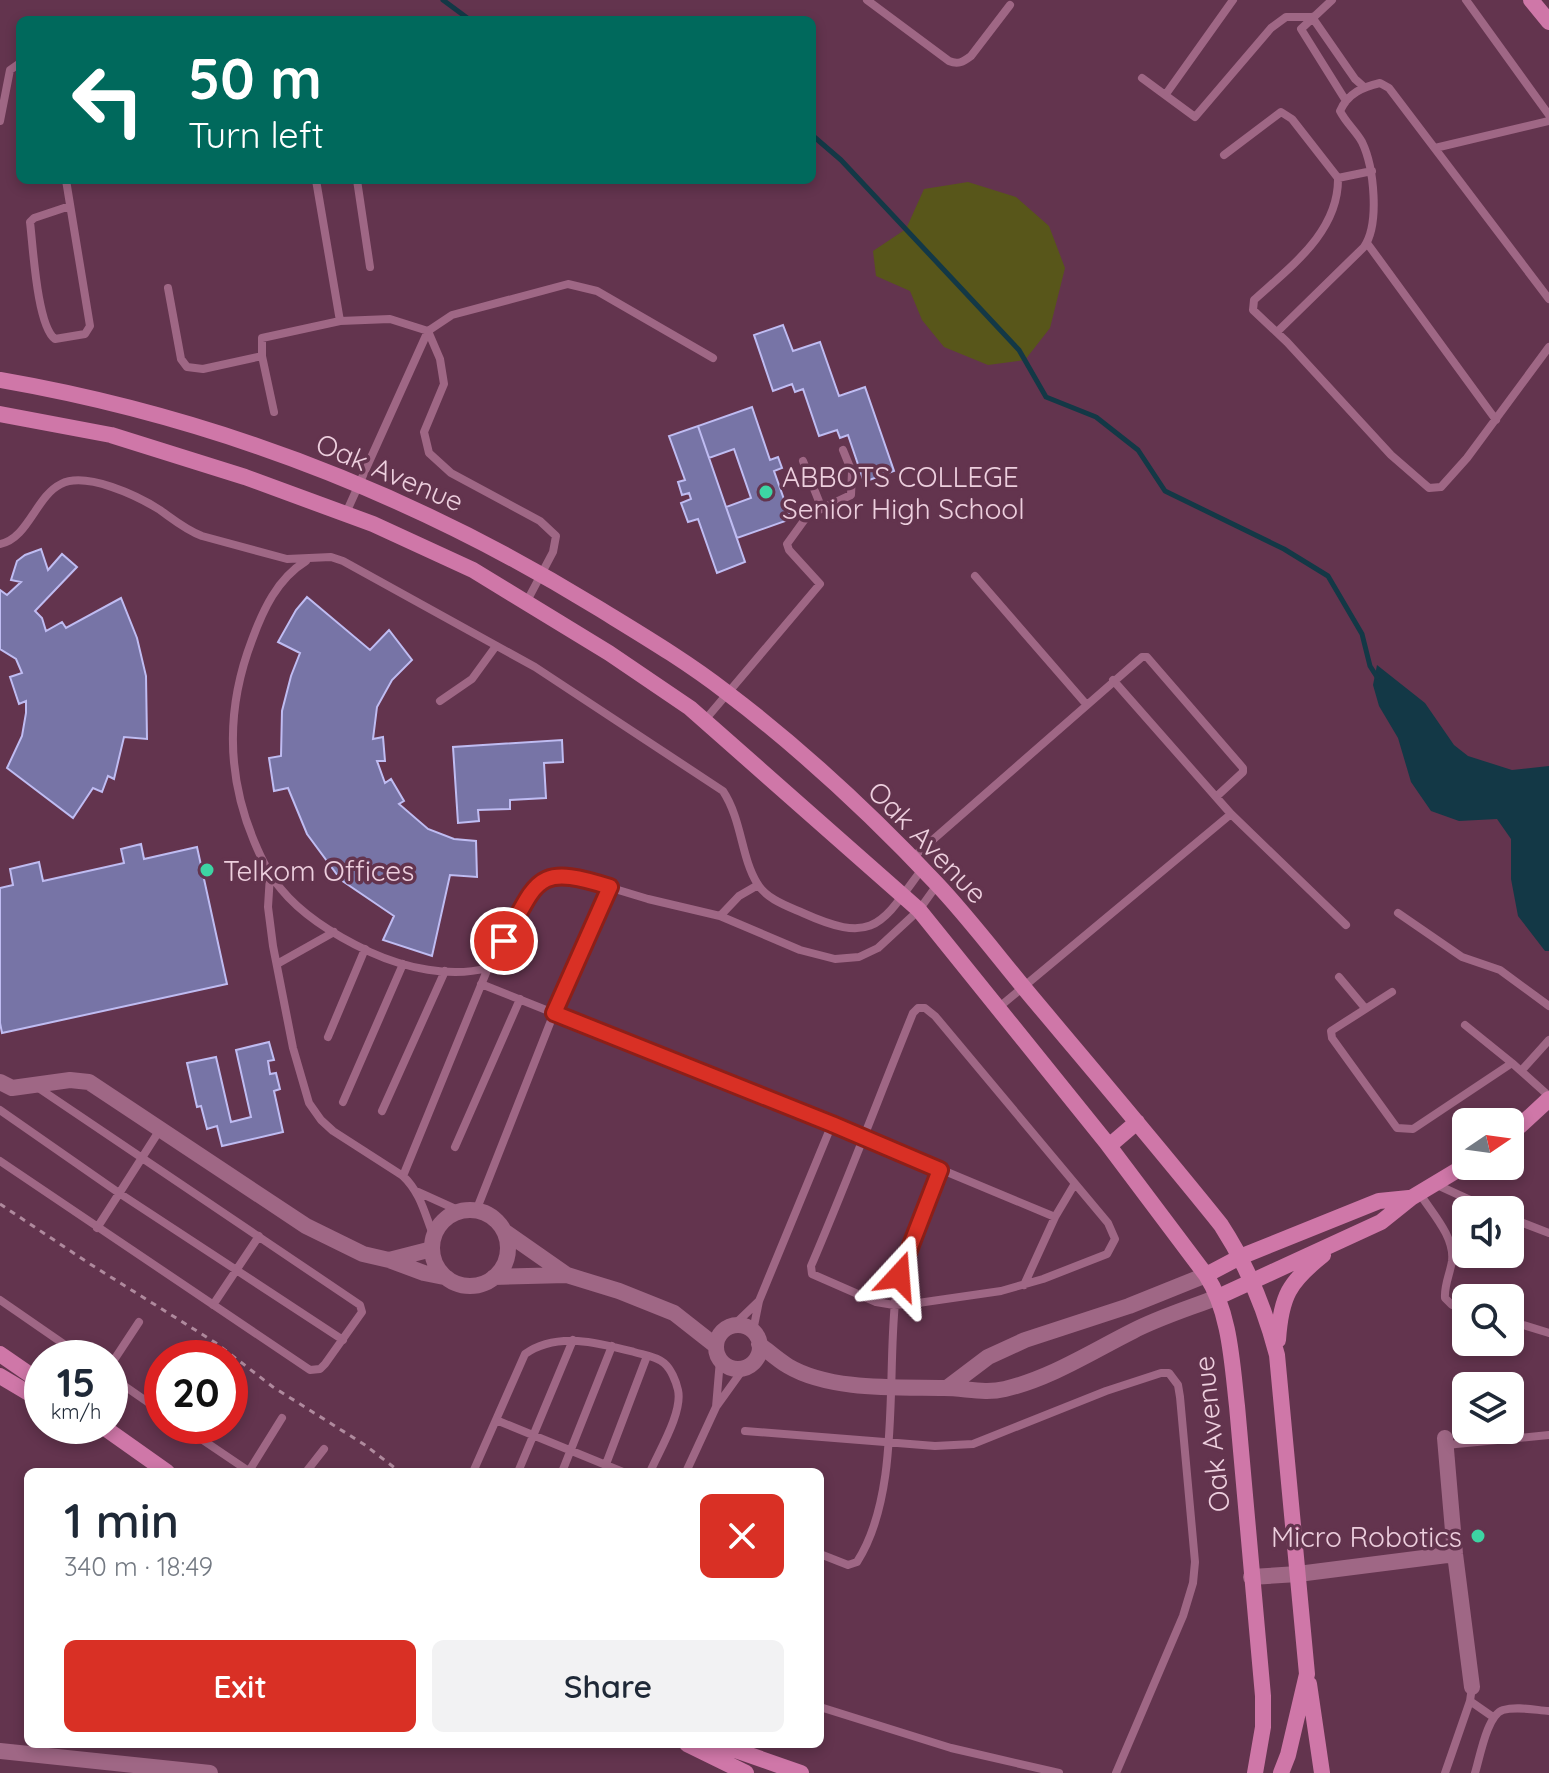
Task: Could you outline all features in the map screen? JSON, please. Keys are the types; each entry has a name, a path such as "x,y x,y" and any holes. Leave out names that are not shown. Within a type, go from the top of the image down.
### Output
{"street":[{"path":"1531,0 1548,18"},
{"name":"Oak Avenue","path":"0,380 100,400 200,426 358,483 441,520 543,574 653,641 727,693 834,783 938,884 1221,1225 1253,1282 1277,1355 1307,1674 1281,1773"},
{"name":"Oak Avenue","path":"0,414 103,433 245,477 346,513 441,554 527,601 705,720 919,910 1109,1146 1206,1275 1218,1297 1233,1367 1263,1696 1262,1737 1255,1773"},
{"path":"4,1087 70,1080 89,1082 306,1226 357,1252 444,1277 460,1285 472,1286 494,1277 507,1257 504,1231"},
{"path":"1524,1121 1549,1097"},
{"path":"1109,1146 1137,1122"},
{"path":"681,1317 732,1369 790,1367 833,1380 890,1388 947,1388 972,1392 1006,1389 1093,1353 1135,1329 1253,1282 1381,1222 1452,1174"},
{"path":"947,1388 988,1357 1025,1340 1129,1306 1379,1201 1415,1196"},
{"path":"444,1277 434,1261 433,1243 439,1226 448,1217 468,1211 485,1213 504,1231 567,1275 635,1296 681,1317 730,1327"},
{"path":"1277,1355 1281,1313 1288,1289 1300,1274 1343,1239"},
{"path":"389,1260 433,1243"},
{"path":"494,1277 567,1275"},
{"path":"718,1353 721,1333 740,1325 790,1367"},
{"path":"745,1368 757,1357 756,1337"},
{"path":"0,1354 24,1371"},
{"path":"0,1375 24,1391"},
{"path":"1445,1441 1471,1694"},
{"path":"119,1444 161,1468"},
{"path":"127,1444 161,1468"},
{"path":"1251,1577 1455,1554"},
{"path":"1307,1674 1322,1773"},
{"path":"105,1762 107,1748"},
{"path":"695,1748 746,1773"},
{"path":"729,1748 801,1773"},
{"path":"0,1751 210,1773"}],"lane":[{"path":"867,0 956,63 964,62 971,56 1010,5"},
{"path":"1166,94 1233,0"},
{"path":"1332,0 1301,29 1346,101"},
{"path":"1466,0 1549,115"},
{"path":"1142,78 1195,117 1271,28 1286,17 1312,17"},
{"path":"1312,17 1355,79 1364,87"},
{"path":"0,121 10,70 16,66"},
{"path":"1277,332 1370,238 1372,171 1360,138 1340,111 1346,101 1364,87 1380,83 1389,88 1549,299"},
{"path":"1224,155 1281,112 1292,119 1338,178 1324,230 1300,258 1252,303 1253,310 1391,455 1429,488 1441,487 1467,458 1549,347"},
{"path":"1435,148 1549,121"},
{"path":"1338,178 1372,171"},
{"path":"67,184 90,326 85,334 55,339 46,327 30,222 70,206"},
{"path":"317,184 340,321"},
{"path":"358,184 370,267"},
{"path":"1367,243 1496,420"},
{"path":"346,513 428,331 452,315 568,284 597,291 713,358"},
{"path":"168,288 181,359 187,367 203,369 262,356"},
{"path":"274,412 262,356 261,340 264,337 340,321 390,319 428,331 440,359 444,384 424,432 429,453 451,473 553,531 556,544 527,601"},
{"path":"705,720 820,584 787,544 808,515 851,495 852,472 843,450"},
{"path":"803,461 822,509"},
{"path":"0,544 11,540 57,486 74,481 104,485 138,497 191,532 277,557 331,557 351,564 618,720 723,791 734,812 758,885 784,904 843,929 865,927 882,919 903,894 916,864 1138,658 1147,657 1243,768 1243,772 1216,797"},
{"path":"309,559 283,580 260,618 236,688 232,739 242,813 270,874 294,902 334,932 403,964 445,971 467,972 488,968"},
{"path":"975,576 1086,704"},
{"path":"440,701 472,679 496,646"},
{"path":"1113,680 1231,814 1346,925"},
{"path":"998,1008 1231,814"},
{"path":"270,874 269,920 293,1048 309,1103 333,1131 403,1176 418,1192 468,1211 610,887"},
{"path":"403,1176 488,968 528,897 539,883 549,877 563,875 720,916 800,950 828,958 849,959 878,948 919,910 938,884"},
{"path":"720,916 739,896 758,885"},
{"path":"1398,913 1462,957 1500,970 1549,1006"},
{"path":"277,964 334,932"},
{"path":"328,1037 365,949"},
{"path":"343,1102 403,964"},
{"path":"382,1111 445,971"},
{"path":"1339,977 1365,1008"},
{"path":"481,984 1055,1217"},
{"path":"1392,992 1334,1027 1332,1038 1397,1128 1413,1129 1512,1063"},
{"path":"455,1147 520,999"},
{"path":"922,1007 935,1016 1108,1223 1115,1239 1114,1245 1107,1254 1024,1285 894,1305 866,1298 818,1278 810,1271 862,1137 913,1013 922,1007"},
{"path":"1465,1025 1549,1097"},
{"path":"1521,1071 1549,1040"},
{"path":"0,1161 310,1370 320,1369 362,1312 360,1305 34,1085"},
{"path":"0,1110 119,1193 343,1340"},
{"path":"756,1337 759,1301 832,1124"},
{"path":"97,1228 161,1128"},
{"path":"824,1556 848,1565 854,1564 860,1557 882,1502 894,1305 902,1262 940,1170"},
{"path":"1435,1184 1461,1196"},
{"path":"1024,1285 1055,1217 1074,1185"},
{"path":"418,1192 433,1243"},
{"path":"1415,1196 1447,1237 1452,1250 1452,1262 1444,1289 1445,1298 1452,1305"},
{"path":"1524,1223 1549,1233"},
{"path":"213,1305 259,1236"},
{"path":"0,1300 58,1340"},
{"path":"730,1327 759,1301"},
{"path":"127,1340 139,1322"},
{"path":"1524,1325 1549,1333"},
{"path":"520,1468 573,1340"},
{"path":"475,1468 525,1354 541,1346 573,1340 647,1356 665,1363 673,1376 679,1404 652,1468"},
{"path":"564,1468 612,1346"},
{"path":"716,1407 718,1353"},
{"path":"604,1468 647,1356"},
{"path":"688,1468 716,1407 745,1368"},
{"path":"745,1431 935,1446 973,1444 1135,1381 1169,1373 1174,1378 1180,1397 1195,1562 1193,1583 1183,1616 1116,1773"},
{"path":"252,1468 282,1418"},
{"path":"496,1420 602,1468"},
{"path":"1445,1441 1549,1435"},
{"path":"209,1444 244,1468"},
{"path":"309,1468 324,1449"},
{"path":"1445,1773 1471,1694 1493,1717"},
{"path":"824,1708 951,1748 1059,1773"},
{"path":"1475,1773 1493,1717 1507,1709 1549,1711"}],"path":[{"path":"0,1204 216,1343 273,1387 365,1445 395,1468"}],"shaded area":[{"path":"968,182 1016,197 1049,226 1065,268 1050,328 1025,360 988,365 944,347 922,320 910,291 876,276 873,251 906,229 924,189"}],"water":[{"path":"1377,665 1425,703 1454,745 1468,756 1512,770 1549,766 1549,951 1545,951 1518,916 1511,879 1511,839 1497,819 1459,821 1431,811 1411,782 1398,738 1379,706 1373,685"}],"building":[{"path":"783,325 793,351 820,342 839,396 865,387 894,471 864,482 848,435 840,438 837,430 819,436 803,389 795,392 792,384 773,391 754,335"},
{"path":"752,407 770,460 778,457 782,468 774,471 791,519 737,538 726,507 751,498 734,449 709,458 698,426"},
{"path":"698,426 745,562 717,573 698,519 688,522 681,503 691,499 689,493 682,495 678,482 685,480 669,436"},
{"path":"41,549 48,570 62,554 77,567 35,611 42,618 46,631 62,622 66,628 121,598 137,638 146,676 147,739 124,737 114,779 108,776 102,792 93,788 73,818 7,768 22,736 26,701 19,704 10,677 22,673 16,659 0,649 0,590 7,595 21,582 11,580 17,561"},
{"path":"307,597 370,650 389,630 412,660 392,680 377,707 373,739 383,737 385,761 377,761 385,783 391,779 404,801 399,804 428,829 454,839 476,841 477,877 450,875 432,956 383,940 394,916 341,880 307,834 288,788 274,791 269,758 281,756 282,711 300,653 278,642"},
{"path":"562,740 563,762 544,763 546,798 510,800 510,809 478,810 479,821 458,823 453,747"},
{"path":"141,844 144,859 197,847 227,984 2,1033 0,888 13,885 10,869 39,862 43,881 124,863 121,849"},
{"path":"269,1042 274,1060 268,1061 270,1074 276,1073 280,1089 274,1091 283,1132 222,1146 217,1126 207,1129 201,1106 197,1107 187,1063 216,1057 231,1122 251,1117 236,1050"}],"waterway":[{"path":"443,0 465,16"},
{"path":"816,138 841,160 1019,350 1046,397 1096,417 1138,450 1165,491 1284,549 1328,576 1362,634 1370,666 1377,677"}],"place":[{"name":"ABBOTS COLLEGE Senior High School","path":"766,492"},
{"name":"Telkom Offices","path":"207,870"},
{"name":"Micro Robotics","path":"1478,1536"}],"route":[{"path":"504,941 528,897 539,883 549,877 572,876 610,887 554,1013 940,1170 905,1253 899,1276"}]}
